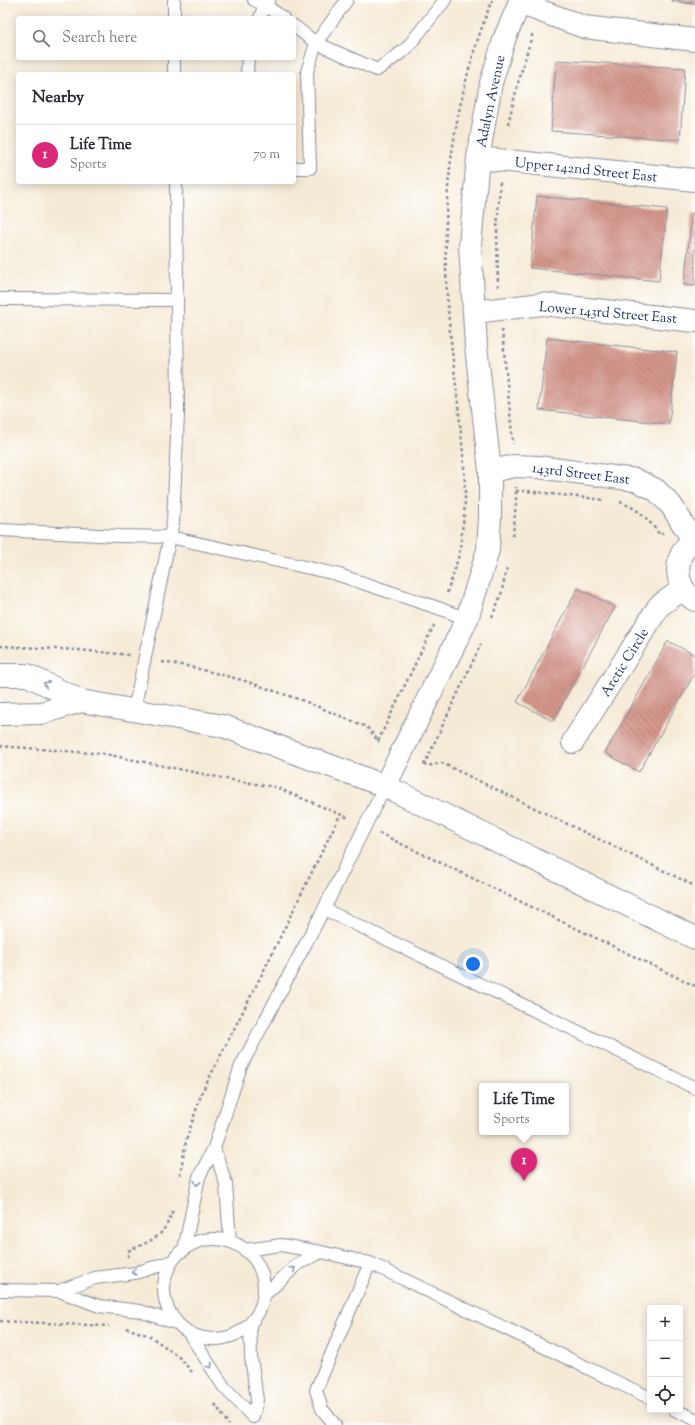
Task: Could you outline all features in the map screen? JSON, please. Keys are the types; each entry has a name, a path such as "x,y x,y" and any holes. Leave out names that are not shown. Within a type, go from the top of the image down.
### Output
{"street":[{"path":"517,1 584,28 695,40"},
{"name":"Adalyn Avenue","path":"385,786 467,619 488,550 490,471 476,346 470,245 478,158 491,83 517,1"},
{"name":"Upper 142nd Street East","path":"478,158 695,180"},
{"name":"Lower 143rd Street East","path":"474,312 542,304 695,321"},
{"name":"143rd Street East","path":"490,471 515,466 636,480 656,490 671,505 694,539"},
{"path":"689,595 679,581 678,562 684,550 694,539"},
{"name":"Arctic Circle","path":"573,742 659,606 689,595"},
{"path":"0,675 27,675 81,701 224,726 385,786 695,938"},
{"path":"0,714 42,713 81,701"}],"lane":[{"path":"174,0 174,16"},
{"path":"296,168 310,168 307,72 316,43 347,0"},
{"path":"296,28 316,43 378,70 406,49 444,0"},
{"path":"260,16 263,2 280,16"},
{"path":"174,60 174,72"},
{"path":"247,72 248,60"},
{"path":"134,710 174,522 178,415 176,184"},
{"path":"0,299 177,300"},
{"path":"0,530 170,537 336,574 441,608 467,619"},
{"path":"184,1250 199,1177 214,1148 241,1066 324,909 385,786"},
{"path":"324,909 695,1088"},
{"path":"214,1148 226,1184 230,1242"},
{"path":"0,1290 59,1291 99,1306 140,1311 176,1323 189,1333 204,1339 221,1339 236,1334 250,1324 259,1311 264,1295 263,1278 256,1262 245,1250 230,1242 214,1239 197,1242 184,1250 171,1262 165,1277 164,1294 167,1309 176,1323"},
{"path":"245,1250 281,1245 370,1263 647,1397"},
{"path":"264,1295 298,1264 321,1252"},
{"path":"59,1291 95,1278 134,1273 171,1262"},
{"path":"335,1425 322,1409 316,1390 370,1263"},
{"path":"250,1324 251,1357 257,1400 256,1421"},
{"path":"189,1333 224,1387 256,1421"},
{"path":"682,1413 695,1419"}],"path":[{"path":"378,741 447,596 458,558 464,508 465,472 450,331 446,270 446,220 449,172 456,126 466,78 480,30 492,0"},
{"path":"516,491 620,502 633,507 645,516 660,535 681,521"},
{"path":"0,646 79,650 128,655 187,666 242,680 304,701 367,727 378,741 427,766 442,763 695,886"},
{"path":"0,1321 116,1327"},
{"path":"124,1327 150,1336 178,1356 196,1378"},
{"path":"213,1402 230,1425"}],"building":[{"path":"695,0 695,4 672,1"},
{"path":"556,60 685,68 680,140 551,131"},
{"path":"537,196 667,209 659,281 530,268"},
{"path":"692,213 695,213 695,286 684,285"},
{"path":"547,338 677,352 669,424 539,410"},
{"path":"578,588 615,607 553,721 517,702"},
{"path":"668,641 695,655 695,673 639,772 605,753"}],"place":[{"name":"Life Time","path":"524,1181"}]}
